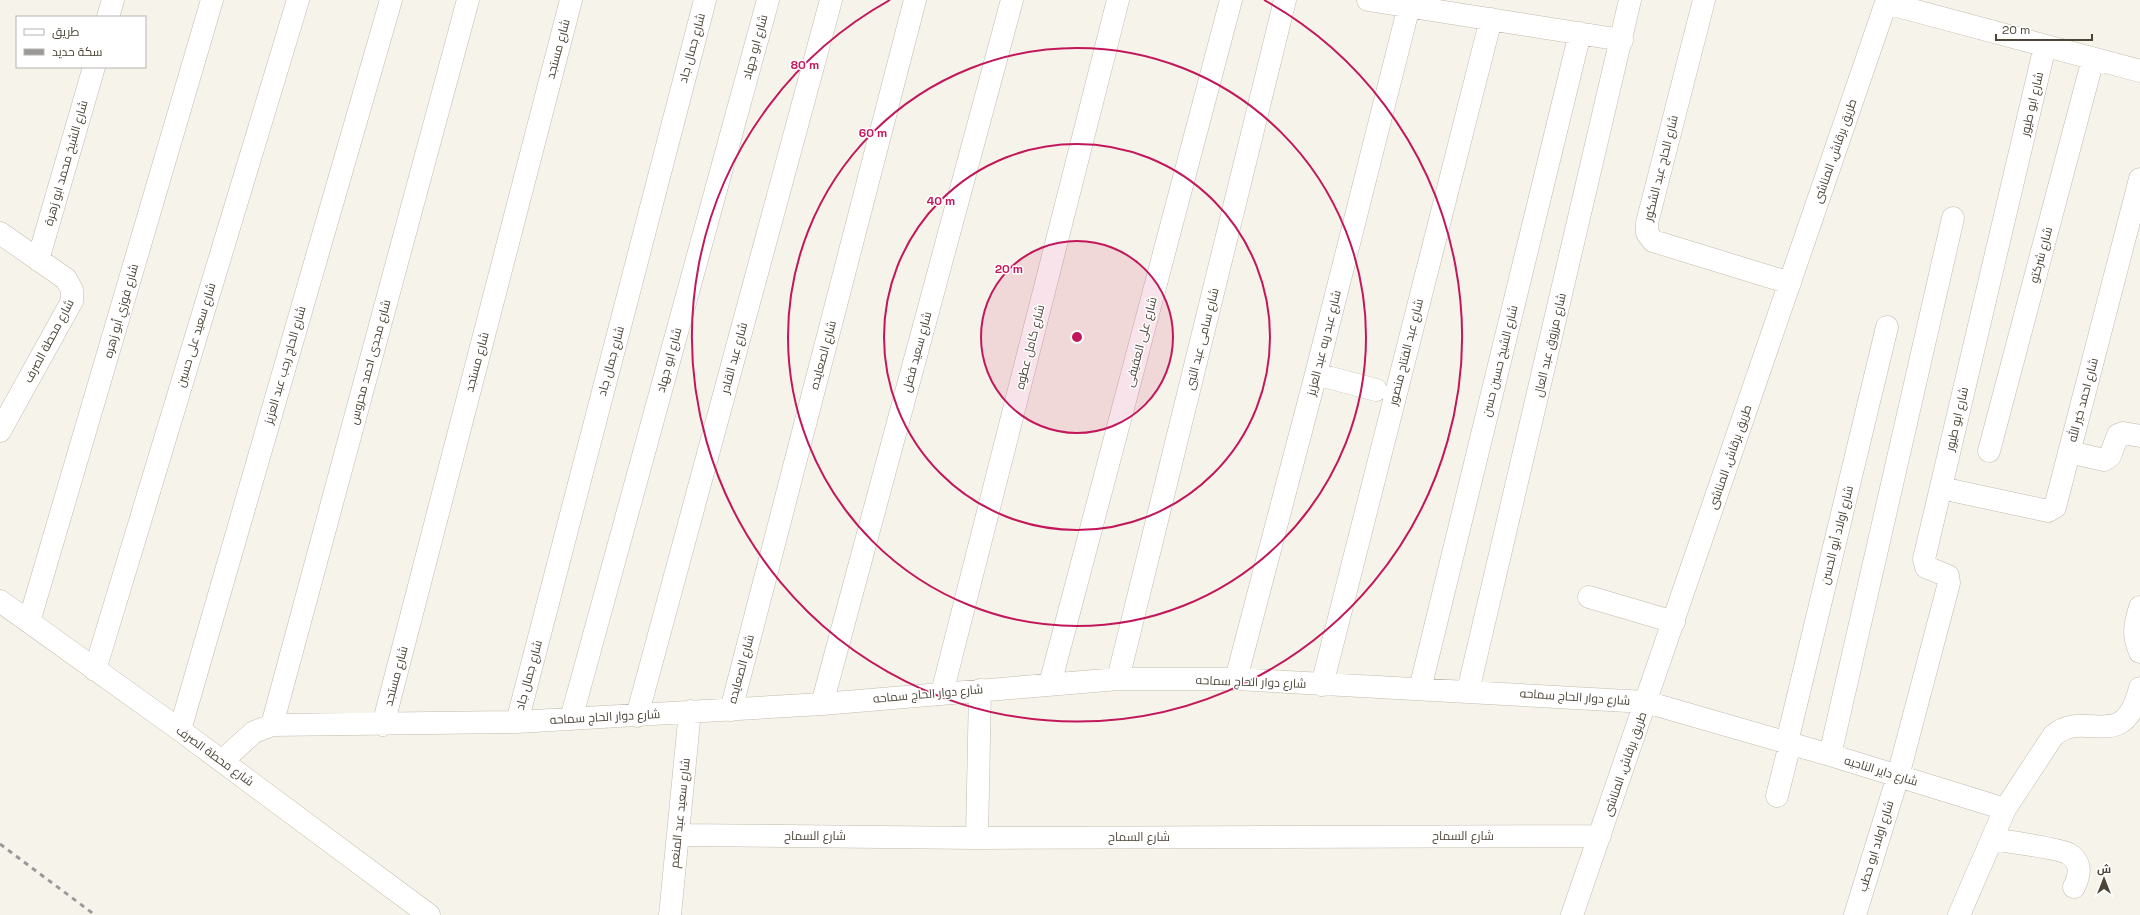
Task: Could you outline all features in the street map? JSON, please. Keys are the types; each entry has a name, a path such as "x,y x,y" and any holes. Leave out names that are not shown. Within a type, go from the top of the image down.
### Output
{"street":[{"path":"108,16 113,0"},
{"name":"شارع فوزي أبو زهره","path":"29,622 212,0"},
{"name":"شارع سعيد على حسين","path":"95,670 298,0"},
{"name":"شارع الحاج رجب عبد العزيز","path":"180,730 391,0"},
{"name":"شارع مجدى احمد محروس","path":"272,725 468,0"},
{"name":"شارع مستجد","path":"383,725 571,0"},
{"name":"شارع جمال جاد","path":"517,722 705,0"},
{"name":"شارع ابو جهاد","path":"571,720 768,0"},
{"name":"شارع عبد القادر","path":"637,716 831,0"},
{"name":"شارع الصعايده","path":"730,710 915,0"},
{"name":"شارع سعيد فضل","path":"822,704 1012,0"},
{"name":"شارع كامل عطوه","path":"942,693 1118,0"},
{"name":"شارع على العفيفى","path":"1050,684 1231,0"},
{"name":"شارع سامى عبد النبى","path":"1118,679 1285,0"},
{"path":"1368,0 1622,40"},
{"name":"شارع مرزوق عبد العال","path":"1468,691 1622,40 1630,0"},
{"name":"شارع الحاج عبد الشكور","path":"1704,0 1647,223 1647,233 1653,241 1790,283"},
{"path":"1886,2 2140,71"},
{"name":"طريق برقاش, المناشى","path":"1572,915 1886,2"},
{"name":"شارع عبد ربه عبد العزيز","path":"1236,679 1316,374 1409,6"},
{"name":"شارع عبد الفتاح منصور","path":"1322,685 1491,19"},
{"name":"شارع الشيخ حسين حسن","path":"1420,688 1580,33"},
{"name":"شارع ابو طيور","path":"1898,776 1949,581 1945,574 1929,569 1924,562 2045,46"},
{"name":"شارع شركتو","path":"1989,451 2094,59"},
{"name":"شارع الشيخ محمد ابو زهرة","path":"38,260 94,68"},
{"name":"شارع احمد خير الله","path":"1941,488 2050,510 2056,502 2136,212 2140,179"},
{"path":"1830,755 1953,218"},
{"name":"شارع محطة الصرف","path":"0,233 66,279 72,290 72,301 0,431"},
{"name":"شارع اولاد أبو الحسن","path":"1778,796 1789,743 1887,327"},
{"path":"1316,374 1376,390"},
{"path":"2069,452 2106,459 2110,456 2118,435 2123,433 2140,436"},
{"path":"1589,597 1674,622"},
{"name":"شارع محطة الصرف","path":"0,601 180,730 429,915"},
{"path":"2139,649 2134,633 2140,607"},
{"name":"شارع دوار الحاج سماحه","path":"222,761 254,732 272,725 383,725 571,720 822,704 1118,679 1236,679 1322,685 1420,688 1646,702"},
{"path":"1959,915 2005,809 2057,732 2071,725 2099,728 2116,725 2133,710 2140,688"},
{"path":"977,838 980,690"},
{"name":"شارع داير الناحيه","path":"1646,702 1830,755 2005,809"},
{"name":"شارع سعيد عبد المنعم","path":"670,915 690,712"},
{"name":"شارع اولاد ابو حطب","path":"1855,915 1898,776"},
{"name":"شارع السماح","path":"678,835 977,838 1600,836"},
{"path":"1992,839 2068,854 2077,863 2080,876 2074,887"}],"railway":[{"path":"0,844 95,915"}]}
